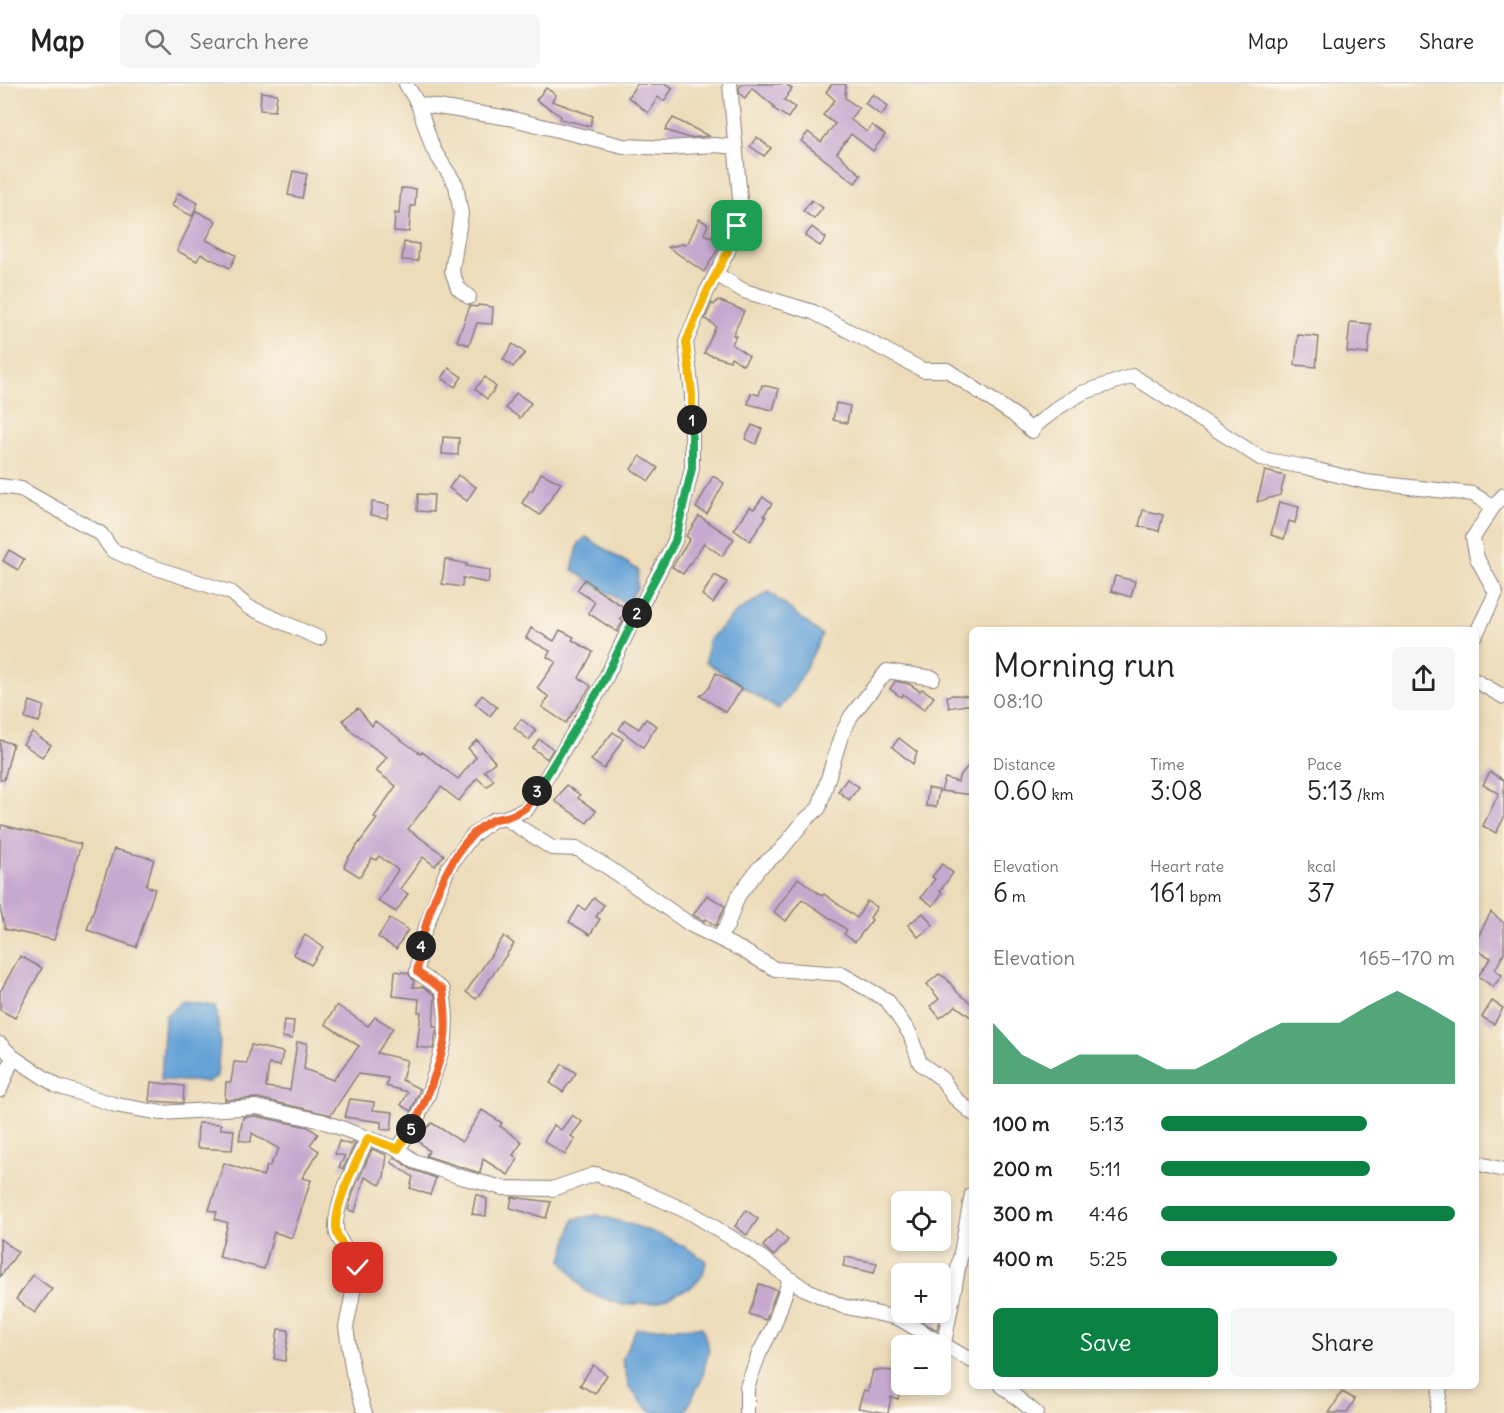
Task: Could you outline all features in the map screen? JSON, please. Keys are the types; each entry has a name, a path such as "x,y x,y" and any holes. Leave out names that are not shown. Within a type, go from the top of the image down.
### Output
{"street":[{"path":"406,84 418,104 433,149 456,185 461,214 452,271 458,288 469,297"},
{"path":"398,1149 414,1125 428,1095 445,1040 446,1016 443,990 417,972 423,935 448,868 472,836 493,820 505,818 527,808 600,688 675,541 692,468 692,394 686,342 728,251 737,226 740,199 730,84"},
{"path":"418,104 509,118 623,146 668,148 715,145 734,147"},
{"path":"716,274 744,291 813,312 923,370 947,370 1014,415 1032,431 1036,425 1059,407 1082,393 1133,376 1262,459 1366,482 1473,494 1493,507"},
{"path":"0,486 21,489 101,534 112,550 141,563 232,593 248,607 319,638"},
{"path":"1479,628 1496,593 1477,558 1473,538 1493,507 1504,495"},
{"path":"718,938 727,926 738,896 759,868 780,851 805,820 819,808 841,736 851,716 880,677 886,671 933,678"},
{"path":"1479,683 1504,697"},
{"path":"505,818 552,848 578,849 691,925 775,969 841,974 887,1000 910,1034 920,1062 942,1079 954,1097 969,1110"},
{"path":"0,1044 13,1057 57,1086 116,1105 160,1113 256,1107 322,1121 398,1149 414,1161 503,1188 552,1189 596,1174 693,1214 751,1250 803,1288 842,1306 898,1318 928,1335"},
{"path":"0,1090 13,1057"},
{"path":"365,1413 353,1373 346,1327 358,1268 336,1234 339,1208 353,1167 368,1138"},
{"path":"1479,1164 1504,1170"},
{"path":"946,1335 969,1210"},
{"path":"747,1413 747,1387 759,1354 774,1325 790,1279"},
{"path":"951,1348 969,1359"},
{"path":"1006,1389 1036,1413"},
{"path":"1437,1413 1440,1389"}],"water":[{"path":"586,537 638,570 637,588 627,604 572,569 579,543"},
{"path":"769,592 822,635 789,697 777,709 706,662 708,641 735,613"},
{"path":"183,1001 216,1005 220,1041 217,1076 209,1082 161,1080 165,1016"},
{"path":"597,1215 640,1227 694,1252 706,1261 703,1275 691,1287 658,1302 623,1305 585,1291 562,1260 574,1219"},
{"path":"702,1327 709,1349 702,1379 684,1413 657,1413 647,1409 629,1387 622,1359 636,1329"}],"building":[{"path":"637,84 666,84 673,88 664,101 658,97 648,113 628,97"},
{"path":"742,84 786,84 792,89 784,100 795,107 788,118 773,108 774,106 752,88 745,98 740,94 739,88"},
{"path":"832,84 846,84 845,98 859,108 850,119 867,132 872,125 885,135 873,151 851,134 837,153 861,175 855,183 801,141 808,132 821,142 835,124 823,115 835,100 826,92"},
{"path":"546,88 556,95 552,101 593,116 590,126 560,119 561,116 536,100"},
{"path":"261,92 277,94 275,111 260,110"},
{"path":"873,94 888,106 881,116 865,103"},
{"path":"673,118 709,136 689,138 665,130"},
{"path":"757,137 771,148 764,156 750,146"},
{"path":"293,171 307,174 302,198 288,195"},
{"path":"401,188 416,189 415,206 411,206 409,232 394,231 395,213 399,214"},
{"path":"178,193 198,203 192,216 172,206"},
{"path":"812,200 823,208 814,219 803,211"},
{"path":"196,211 216,221 206,240 236,255 230,268 201,254 197,261 177,251"},
{"path":"699,219 708,224 704,234 722,242 704,272 668,247 688,243"},
{"path":"812,227 826,238 820,246 805,236"},
{"path":"404,242 419,244 418,261 402,260"},
{"path":"718,300 744,311 733,335 736,336 732,344 749,356 743,365 731,357 730,361 704,353 716,326 705,319 712,303 714,305"},
{"path":"478,305 493,307 492,324 477,323 469,345 457,341 470,306 477,307"},
{"path":"1350,322 1371,324 1368,354 1347,352"},
{"path":"1298,335 1319,337 1316,367 1295,365"},
{"path":"513,344 525,353 513,367 503,359"},
{"path":"449,368 462,377 455,387 442,378"},
{"path":"485,377 496,387 487,399 475,389"},
{"path":"762,385 779,389 773,410 748,404 751,393 759,395"},
{"path":"516,393 531,403 520,418 506,408"},
{"path":"836,403 850,406 847,423 833,420"},
{"path":"752,425 762,429 756,444 745,439"},
{"path":"443,437 459,438 458,455 442,454"},
{"path":"640,456 658,468 649,481 631,469"},
{"path":"1265,471 1285,476 1280,495 1257,502"},
{"path":"541,473 561,483 540,515 522,503 530,490 532,491"},
{"path":"458,475 476,487 467,501 449,488"},
{"path":"713,476 724,483 707,514 696,508"},
{"path":"418,494 434,495 433,512 417,511"},
{"path":"763,497 772,504 750,541 734,530 750,507 754,509"},
{"path":"372,502 389,505 387,518 370,515"},
{"path":"1279,502 1299,507 1295,523 1289,521 1284,539 1271,535"},
{"path":"1143,510 1163,515 1159,531 1139,526"},
{"path":"699,516 734,539 722,556 704,543 683,574 672,567 690,539 686,536"},
{"path":"9,550 24,559 18,570 3,561"},
{"path":"445,559 467,564 466,566 490,570 488,583 463,578 462,587 442,584"},
{"path":"715,575 727,582 713,603 702,595"},
{"path":"1115,576 1135,581 1131,597 1111,591"},
{"path":"585,579 593,587 627,609 620,619 623,621 617,632 588,613 595,602 577,590"},
{"path":"531,628 554,641 560,630 574,637 572,640 593,652 579,678 591,686 566,723 542,707 549,697 537,688 556,662 547,657 550,651 526,638"},
{"path":"716,673 742,689 726,712 700,696 709,688"},
{"path":"895,681 909,684 920,691 922,689 934,697 924,710 903,694 901,697 890,689"},
{"path":"482,695 497,707 490,716 475,704"},
{"path":"947,696 969,696 969,705 949,708"},
{"path":"30,701 44,706 39,722 25,718"},
{"path":"358,708 372,726 375,721 458,779 476,757 468,748 477,740 495,762 484,771 494,779 487,787 477,778 459,801 441,787 408,829 444,855 435,866 423,857 400,889 408,894 396,912 378,901 398,870 379,856 376,860 372,858 360,877 344,867 348,858 377,819 374,817 396,786 376,771 387,757 352,732 343,720"},
{"path":"521,719 536,731 529,740 514,728"},
{"path":"646,719 657,726 643,747 619,729 625,720 639,729"},
{"path":"32,732 51,745 42,757 23,744"},
{"path":"613,732 623,739 604,769 591,760"},
{"path":"899,738 917,752 913,764 892,747"},
{"path":"539,739 553,749 547,759 533,748"},
{"path":"0,740 13,744 4,780 0,780"},
{"path":"969,765 969,795 941,791 945,778 958,782 959,777"},
{"path":"1490,772 1504,780 1504,818 1496,833 1483,826 1499,793 1483,785"},
{"path":"847,779 859,787 849,800 838,791"},
{"path":"566,785 580,795 578,798 596,811 587,823 555,801"},
{"path":"928,788 939,790 936,807 926,806"},
{"path":"2,825 81,844 54,940 5,929 0,908 0,831"},
{"path":"114,849 154,859 146,886 155,889 136,947 87,930"},
{"path":"942,864 953,873 933,906 921,897 935,879 932,877"},
{"path":"798,878 857,918 867,901 877,907 870,918 872,920 855,942 844,934 847,930 802,899 786,921 774,912"},
{"path":"707,895 725,906 716,926 706,919 704,921 693,915"},
{"path":"594,898 604,905 596,917 600,919 590,935 569,922 579,906 585,910"},
{"path":"1491,912 1504,923 1504,953 1495,970 1502,975 1493,987 1479,977 1491,958 1479,952 1479,935"},
{"path":"923,913 933,925 918,937 908,925"},
{"path":"390,918 408,930 396,949 378,937"},
{"path":"305,935 323,947 311,965 293,954"},
{"path":"504,936 514,944 476,999 466,992"},
{"path":"20,956 42,968 15,1018 0,1010 0,992"},
{"path":"395,971 408,973 414,981 413,987 423,987 435,995 433,1027 437,1027 433,1049 417,1047 421,1012 418,1012 419,999 393,996"},
{"path":"939,974 946,978 958,993 969,1002 969,1016 956,1006 940,1018 930,1006 939,999 927,984"},
{"path":"1492,1001 1503,1008 1494,1024 1482,1017"},
{"path":"337,1005 368,1026 375,1017 393,1028 377,1053 407,1060 402,1080 420,1089 411,1111 401,1105 408,1092 386,1086 388,1078 358,1074 331,1115 258,1098 225,1100 226,1082 231,1082 234,1062 247,1063 251,1045 283,1052 280,1066 269,1064 266,1087 290,1090 297,1042 307,1043 304,1069 333,1080 359,1046 325,1024"},
{"path":"284,1020 294,1021 292,1039 282,1037"},
{"path":"562,1064 576,1073 563,1092 550,1083"},
{"path":"151,1082 184,1086 183,1103 149,1101"},
{"path":"350,1099 374,1102 373,1110 393,1112 391,1130 381,1129 381,1122 345,1117"},
{"path":"482,1110 502,1123 500,1126 522,1142 513,1155 518,1159 508,1175 483,1159 480,1173 426,1156 429,1151 416,1139 432,1123 462,1142"},
{"path":"572,1115 582,1122 571,1136 575,1139 565,1155 544,1141 554,1125 561,1130"},
{"path":"255,1116 308,1127 318,1134 310,1145 319,1151 302,1178 311,1180 292,1238 274,1232 264,1269 219,1257 228,1223 215,1219 217,1212 209,1210 224,1163 263,1176 279,1149 252,1133 251,1142 239,1140 243,1117"},
{"path":"198,1123 221,1124 221,1129 234,1130 232,1150 197,1148"},
{"path":"339,1141 351,1145 352,1142 355,1143 343,1169 339,1167 345,1156 335,1154"},
{"path":"372,1149 387,1155 384,1177 380,1185 365,1177 355,1212 348,1210 354,1190"},
{"path":"394,1157 411,1169 436,1178 430,1195 410,1188 413,1177 391,1162"},
{"path":"476,1194 487,1199 486,1216 472,1214"},
{"path":"512,1197 551,1202 546,1218 510,1208"},
{"path":"746,1210 758,1219 747,1235 735,1226"},
{"path":"777,1230 788,1240 774,1256 763,1246"},
{"path":"0,1239 18,1252 0,1277"},
{"path":"845,1257 877,1263 874,1273 843,1266"},
{"path":"33,1275 52,1289 35,1313 16,1299"},
{"path":"759,1284 777,1290 766,1320 749,1314"},
{"path":"924,1323 939,1323 937,1330"},
{"path":"278,1329 289,1330 285,1361 274,1359"},
{"path":"593,1365 607,1375 595,1394 580,1385"},
{"path":"873,1370 891,1371 891,1395 899,1395 898,1399 891,1397 888,1413 858,1408 864,1390 868,1391"},
{"path":"1342,1392 1355,1399 1347,1413 1329,1413"}],"route":[{"path":"358,1268 336,1234 339,1208 353,1167 368,1138 398,1149 414,1125 428,1095 445,1040 446,1016 443,990 417,972 423,935 436,896 448,868 472,836 493,820 505,818 527,808 600,688 675,541 692,468 692,394 686,342 707,291 728,251 737,226"}]}
